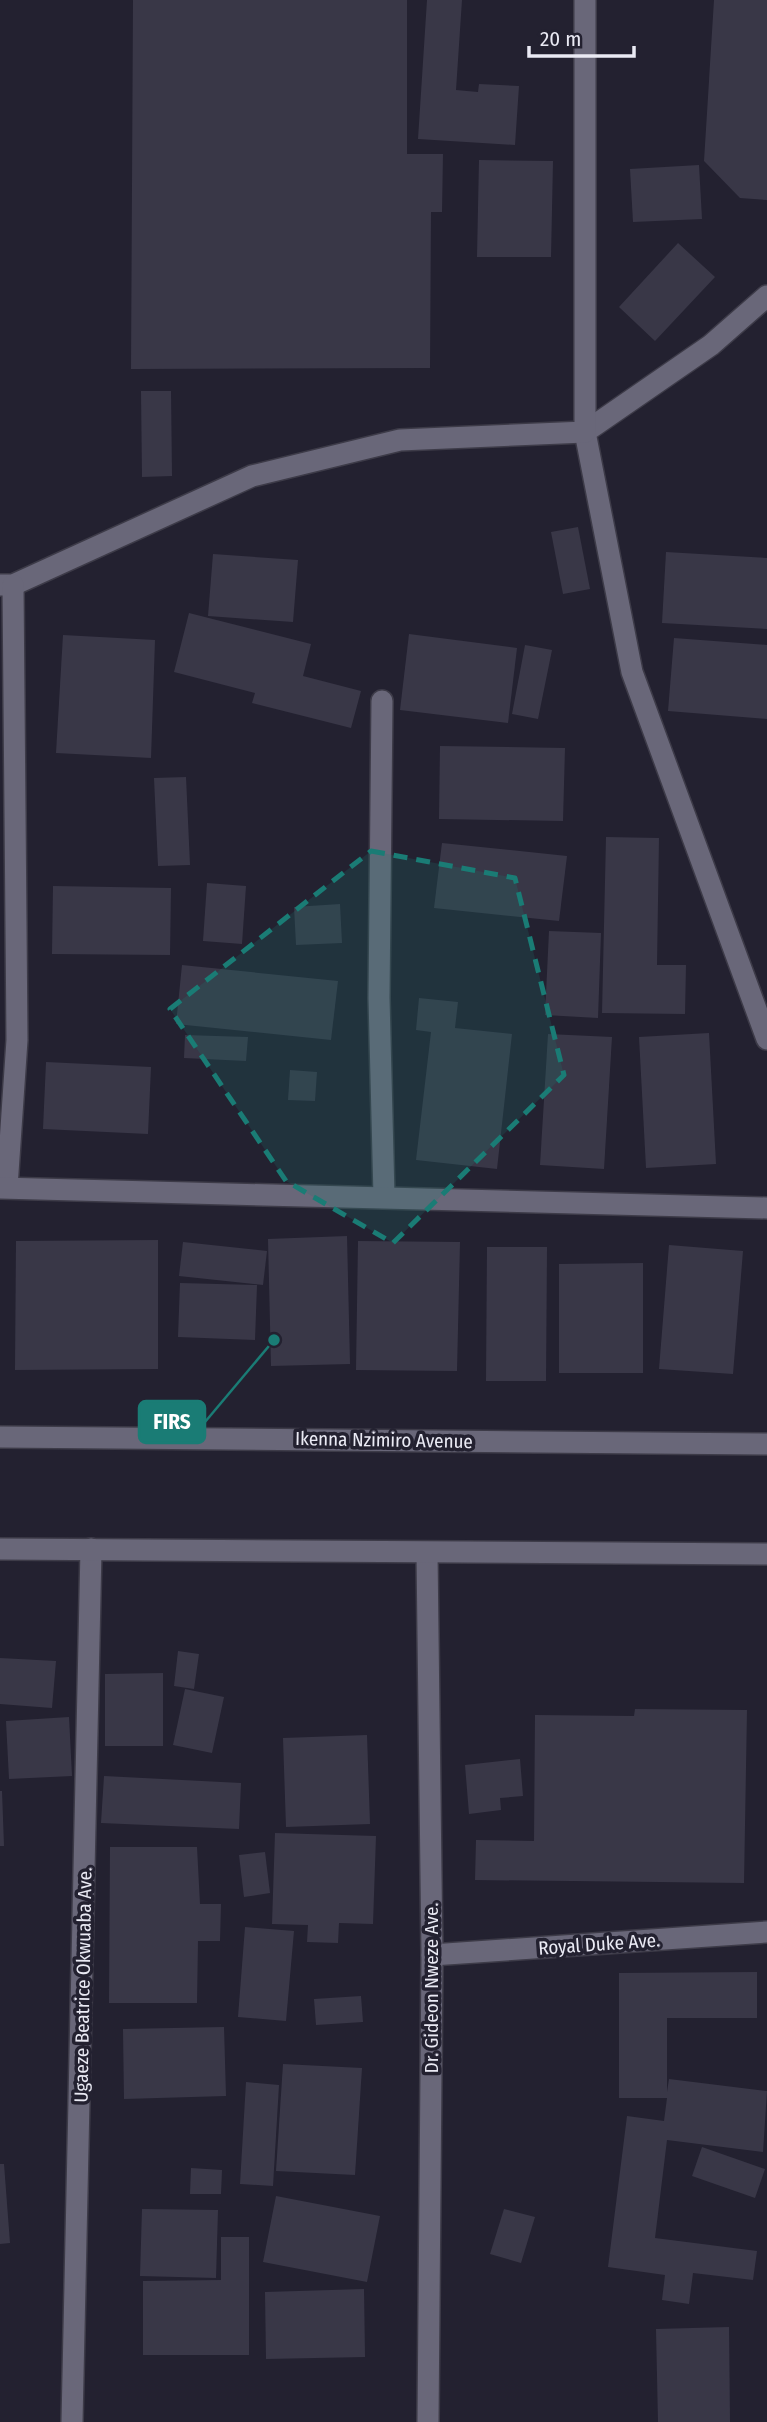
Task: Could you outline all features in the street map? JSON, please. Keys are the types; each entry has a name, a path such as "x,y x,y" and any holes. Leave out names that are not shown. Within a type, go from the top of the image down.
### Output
{"street":[{"path":"585,0 584,432 632,672 767,1039"},
{"path":"767,296 712,345 584,432 400,440 253,476 7,585 17,1040 4,1188 767,1208"},
{"path":"382,701 379,998 384,1196"},
{"name":"Ikenna Nzimiro Avenue","path":"0,1437 767,1444"},
{"path":"0,1549 767,1554"},
{"name":"Ugaeze Beatrice Okwuaba Ave.","path":"72,2422 91,1549"},
{"name":"Dr. Gideon Nweze Ave.","path":"427,1553 432,1955 428,2422"},
{"name":"Royal Duke Ave.","path":"432,1955 767,1932"}],"highlighted area":[{"path":"371,851 515,878 564,1075 393,1243 286,1181 170,1009"}],"building":[{"path":"133,0 407,0 407,154 443,154 442,212 431,212 430,368 131,369"},
{"path":"427,0 462,0 456,90 478,92 479,84 519,86 515,145 418,139"},
{"path":"714,0 767,0 767,200 740,198 704,161"},
{"path":"479,160 553,161 551,257 477,257"},
{"path":"699,165 702,219 633,222 630,169"},
{"path":"678,243 715,277 655,341 619,307"},
{"path":"141,391 171,391 172,476 142,477"},
{"path":"578,527 590,589 563,594 551,532"},
{"path":"666,552 767,558 767,629 662,623"},
{"path":"213,554 298,560 293,622 208,616"},
{"path":"189,613 311,644 303,676 361,691 351,728 252,703 255,693 174,672"},
{"path":"409,634 517,648 508,723 400,710"},
{"path":"63,635 155,640 151,758 56,753"},
{"path":"674,638 767,645 767,719 668,711"},
{"path":"525,645 552,650 538,719 512,714"},
{"path":"440,746 565,748 563,821 439,819"},
{"path":"186,777 190,865 158,866 154,778"},
{"path":"606,837 659,838 657,965 686,965 685,1014 602,1013"},
{"path":"442,843 567,856 559,921 434,908"},
{"path":"207,883 246,886 242,944 203,941"},
{"path":"53,886 171,888 170,955 52,954"},
{"path":"340,904 342,943 296,945 294,907"},
{"path":"549,931 601,933 598,1018 545,1015"},
{"path":"182,965 338,981 331,1040 176,1024"},
{"path":"419,998 458,1002 455,1028 512,1034 497,1169 416,1160 431,1032 416,1030"},
{"path":"709,1033 716,1164 646,1168 639,1037"},
{"path":"548,1034 612,1037 604,1169 540,1165"},
{"path":"185,1035 248,1037 246,1061 184,1058"},
{"path":"46,1062 151,1067 148,1134 43,1129"},
{"path":"290,1070 317,1072 315,1101 288,1100"},
{"path":"347,1236 350,1364 271,1366 268,1239"},
{"path":"158,1240 158,1369 15,1370 16,1241"},
{"path":"358,1241 460,1242 457,1371 356,1370"},
{"path":"183,1242 267,1251 263,1285 179,1276"},
{"path":"669,1245 743,1251 733,1374 659,1369"},
{"path":"487,1247 547,1247 546,1381 486,1381"},
{"path":"643,1263 643,1373 559,1373 559,1264"},
{"path":"180,1283 257,1285 255,1340 178,1337"},
{"path":"178,1651 199,1654 194,1689 174,1686"},
{"path":"0,1658 56,1661 52,1708 0,1704"},
{"path":"163,1673 163,1746 105,1746 105,1674"},
{"path":"185,1689 224,1697 212,1753 173,1745"},
{"path":"635,1709 747,1710 744,1883 475,1880 476,1840 534,1841 535,1715 634,1716"},
{"path":"69,1717 72,1776 9,1779 6,1721"},
{"path":"367,1735 370,1824 286,1827 283,1738"},
{"path":"520,1759 523,1796 500,1798 501,1810 469,1814 465,1765"},
{"path":"104,1776 241,1783 239,1829 101,1823"},
{"path":"2,1791 4,1846 0,1846"},
{"path":"275,1833 376,1836 373,1924 339,1923 338,1943 307,1942 308,1925 272,1924"},
{"path":"110,1847 197,1847 200,1904 221,1904 220,1941 198,1941 197,2003 109,2003"},
{"path":"265,1852 270,1893 244,1897 239,1855"},
{"path":"245,1927 294,1931 286,2021 238,2017"},
{"path":"757,1972 757,2018 667,2018 667,2092 669,2079 767,2091 763,2152 667,2140 655,2238 757,2251 753,2280 693,2273 689,2304 662,2300 665,2275 608,2267 627,2116 664,2121 667,2098 619,2098 619,1973"},
{"path":"361,1996 363,2022 316,2025 314,1999"},
{"path":"224,2027 226,2096 124,2099 123,2029"},
{"path":"283,2064 362,2068 355,2175 276,2171"},
{"path":"246,2082 279,2085 273,2186 240,2184"},
{"path":"702,2147 765,2169 755,2198 692,2176"},
{"path":"0,2164 4,2164 10,2243 0,2244"},
{"path":"191,2168 222,2170 221,2194 190,2194"},
{"path":"276,2196 380,2216 367,2282 263,2262"},
{"path":"142,2209 218,2210 216,2278 140,2276"},
{"path":"504,2209 535,2217 521,2263 490,2254"},
{"path":"221,2237 249,2237 249,2355 143,2355 143,2281 221,2280"},
{"path":"364,2289 365,2357 266,2359 265,2292"},
{"path":"729,2327 730,2422 658,2422 656,2329"}],"place":[{"name":"FIRS","path":"274,1340"}]}
